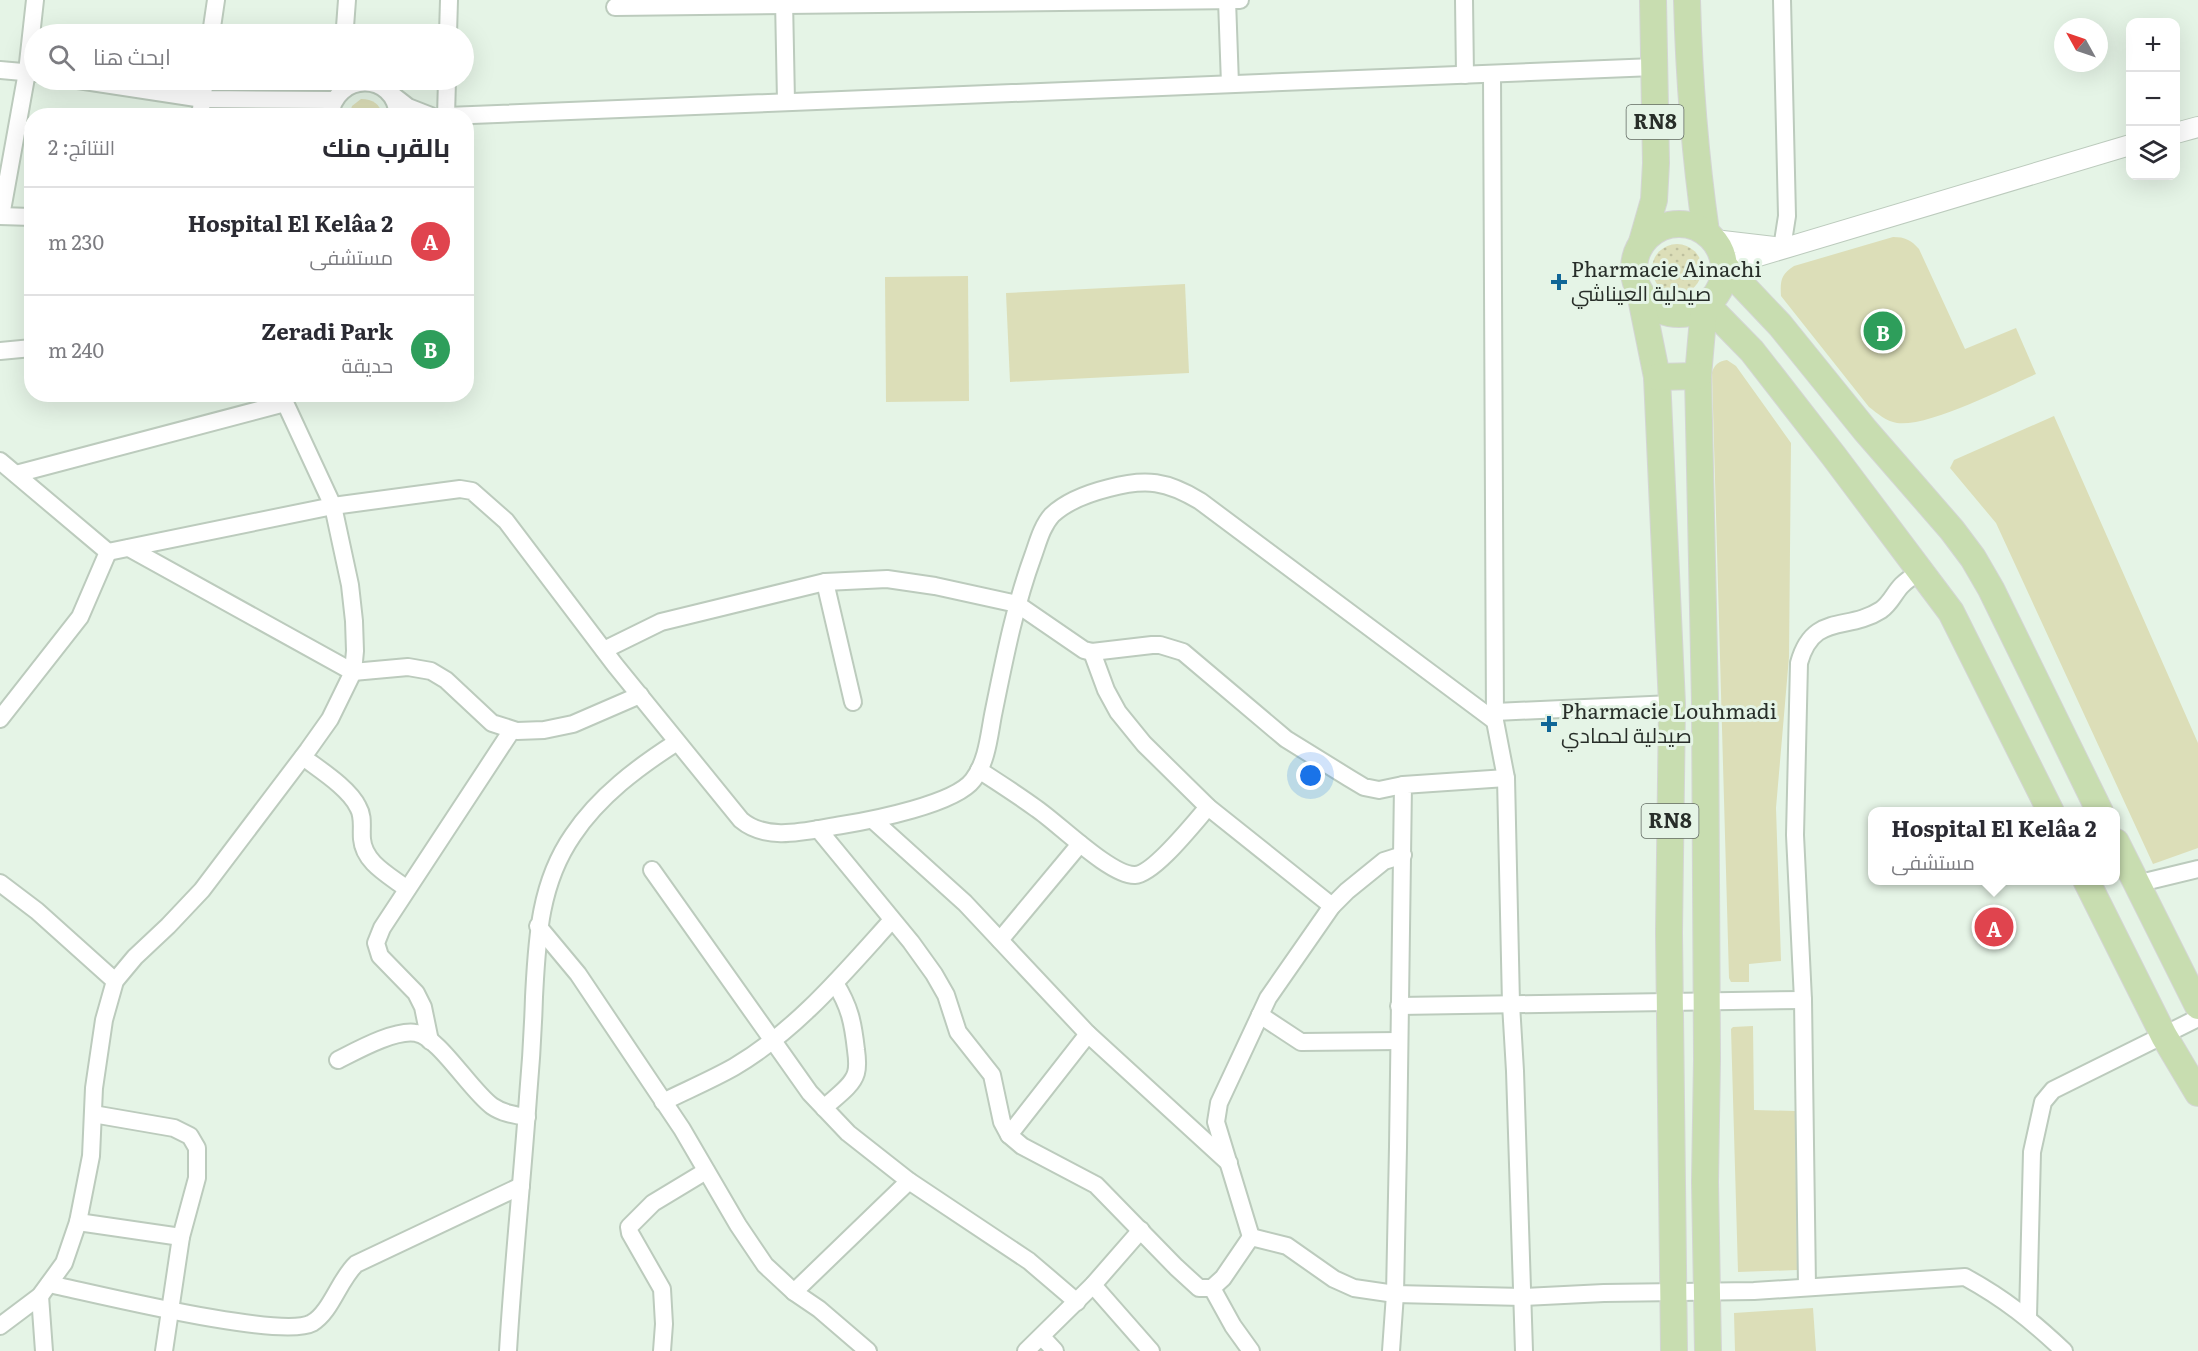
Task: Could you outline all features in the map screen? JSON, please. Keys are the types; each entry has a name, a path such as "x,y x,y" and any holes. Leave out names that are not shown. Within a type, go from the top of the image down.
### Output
{"main road":[{"name":"RN8","path":"1653,0 1656,163 1654,200 1633,267 1657,377 1672,704 1669,933 1674,1351"},
{"name":"RN8","path":"1687,0 1696,165 1710,236 1722,252 1725,266 1721,288 1706,306 1698,376 1705,714 1707,1059 1705,1182 1708,1351"},
{"path":"1656,163 1696,165"},
{"path":"1642,242 1652,232 1672,224 1693,225 1710,236"},
{"path":"1725,266 1780,325 1973,558 1991,589 2098,807"},
{"path":"1640,293 1649,304 1662,312 1691,313 1706,306 1752,351 1833,454 1951,612 2048,807"},
{"path":"1752,351 1780,325"},
{"path":"1657,377 1698,376"},
{"path":"1833,454 1865,430"},
{"path":"2120,852 2198,1006"},
{"path":"2088,885 2164,1036 2198,1094"},
{"path":"1672,1062 1707,1059"}],"street":[{"path":"34,24 35,0"},
{"path":"212,24 216,0"},
{"path":"346,24 347,0"},
{"path":"448,24 449,0"},
{"path":"1228,0 1230,84"},
{"path":"615,7 784,3 1240,0"},
{"path":"1464,0 1465,75"},
{"path":"1782,0 1787,216 1782,248"},
{"path":"784,3 786,101"},
{"path":"474,115 1654,67"},
{"path":"0,70 24,72"},
{"path":"1492,74 1496,716 1506,778 1511,1004 1524,1351"},
{"path":"24,216 0,216 27,90"},
{"path":"124,90 201,107 335,97"},
{"path":"201,107 204,90"},
{"path":"386,90 413,108"},
{"path":"447,90 447,108"},
{"path":"389,92 396,108"},
{"path":"2180,132 2198,127"},
{"path":"1725,266 2126,147"},
{"path":"1710,236 1782,248"},
{"path":"0,351 24,349"},
{"path":"16,474 272,402"},
{"path":"0,1326 45,1290 64,1263 78,1222 91,1156 94,1088 104,1020 115,981 135,957 202,890 330,719 353,672 356,651 350,585 333,506 284,402"},
{"path":"0,461 108,552"},
{"path":"108,552 333,506 460,489 472,491 506,521 604,650 741,820 750,827 763,832 818,829 873,820 943,799 963,790 972,782 984,757 1017,604 1042,529 1052,515 1072,500 1095,491 1140,481 1169,485 1200,501 1496,716 1672,704"},
{"path":"129,548 353,672 408,667 431,671 446,680 492,723 512,730 544,730 573,724 640,695"},
{"path":"0,719 80,617 108,552"},
{"path":"1807,1287 1803,1000 1796,835 1799,663 1803,649 1822,629 1864,618 1881,609 1893,599 1902,585 1921,570"},
{"path":"604,650 661,622 825,582 887,579 935,586 1017,604 1084,650 1160,645 1183,652 1286,739 1364,787 1378,790 1402,785 1506,778"},
{"path":"825,582 853,702"},
{"path":"1092,651 1106,690 1118,712 1144,744 1208,807 1332,906"},
{"path":"430,1041 423,1007 416,993 380,956 376,944 382,928 512,730"},
{"path":"508,1351 527,1117 538,926 548,889 572,836 601,800 646,762 677,742"},
{"path":"303,757 351,795 363,819 364,849 373,863 407,889"},
{"path":"979,770 1037,808 1080,844 1120,873 1136,876 1156,866 1208,807"},
{"path":"1391,1351 1395,1294 1403,855 1402,785"},
{"path":"873,820 965,903 1088,1034 1228,1163"},
{"path":"818,829 934,974 945,995 958,1032 992,1075 1002,1122 1009,1135 1022,1146 1096,1185 1199,1288 1212,1288 1223,1278 1251,1237"},
{"path":"1000,940 1080,844"},
{"path":"1251,1237 1216,1122 1219,1103 1268,998 1332,906 1384,861 1403,855"},
{"path":"2136,884 2198,869"},
{"path":"652,870 810,1093 848,1133 909,1181 1029,1261 1077,1302"},
{"path":"0,883 37,910 115,981"},
{"path":"663,1102 734,1066 794,1023 835,983 892,920"},
{"path":"538,926 578,974 663,1102 765,1264 794,1292 819,1309 868,1351"},
{"path":"824,1108 850,1084 856,1074 853,1022 846,1000 835,983"},
{"path":"1399,1006 1803,1000"},
{"path":"1260,1015 1301,1042 1399,1041"},
{"path":"2028,1317 2032,1152 2043,1102 2053,1090 2198,1018"},
{"path":"338,1060 381,1040 405,1033 417,1033 430,1041 479,1095 493,1107 510,1114 527,1117"},
{"path":"1009,1135 1088,1034"},
{"path":"93,1114 174,1128 190,1136 196,1148 197,1178 181,1237 164,1351"},
{"path":"662,1351 664,1324 662,1289 630,1233 629,1227 653,1203 706,1171"},
{"path":"794,1292 909,1181"},
{"path":"45,1290 273,1327 296,1328 313,1322 333,1297 347,1272 356,1264 521,1186"},
{"path":"78,1222 181,1237"},
{"path":"1026,1351 1093,1286 1141,1230"},
{"path":"1251,1237 1287,1246 1334,1278 1354,1288 1395,1294 1523,1298 1604,1293 1707,1292 1965,1277 1996,1294 2028,1317 2064,1351"},
{"path":"1093,1286 1147,1350"},
{"path":"1212,1288 1233,1326 1251,1351"},
{"path":"44,1351 45,1290"},
{"path":"1042,1337 1055,1351"}],"green space":[{"path":"361,99 369,100 380,108 351,108"},
{"path":"1893,237 1908,240 1919,249 1965,349 2016,328 2036,374 1947,413 1911,423 1889,421 1869,407 1781,296 1781,282 1786,272 1794,266"},
{"path":"1677,244 1695,251 1702,269 1695,287 1677,294 1659,287 1652,269 1659,251"},
{"path":"968,276 969,401 886,402 885,277"},
{"path":"1185,284 1189,373 1010,382 1006,293"},
{"path":"1727,360 1736,366 1791,443 1789,657 1776,808 1781,961 1749,964 1749,982 1731,982 1729,978 1712,372 1718,363"},
{"path":"2054,416 2198,743 2198,848 2153,864 1996,523 1950,468 1954,460"},
{"path":"1753,1026 1754,1110 1795,1111 1797,1270 1738,1272 1731,1029"},
{"path":"1813,1308 1816,1351 1735,1351 1734,1313"}],"place":[{"name":"Pharmacie Ainachi صيدلية العيناشي","path":"1559,282"},
{"name":"Zeradi Park","path":"1883,331"},
{"name":"Pharmacie Louhmadi صيدلية لحمادي","path":"1549,724"},
{"name":"Hospital El Kelâa 2","path":"1994,927"}]}
